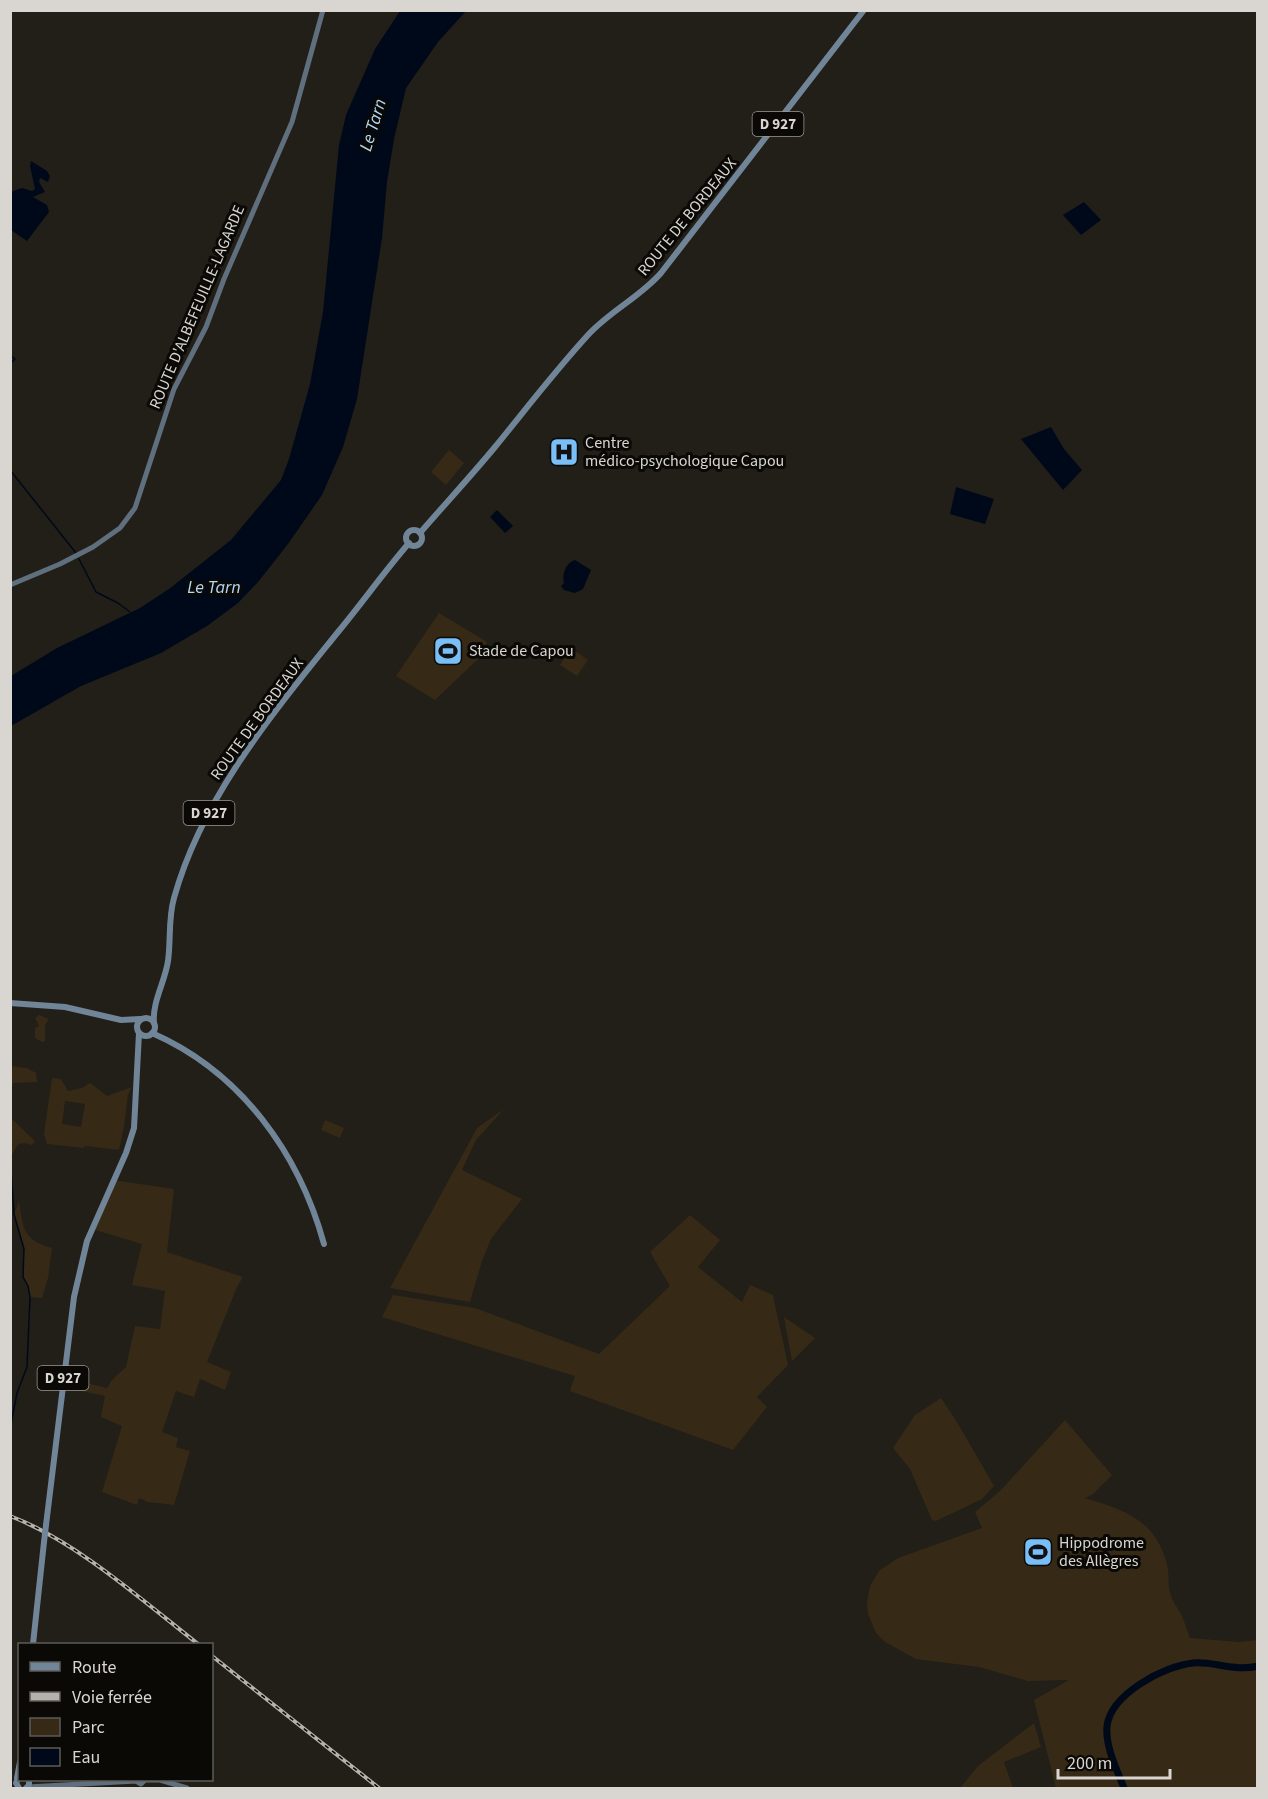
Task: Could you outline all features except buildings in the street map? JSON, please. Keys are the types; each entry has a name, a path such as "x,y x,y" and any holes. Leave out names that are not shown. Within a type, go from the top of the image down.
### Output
{"main road":[{"name":"ROUTE D'ALBEFEUILLE-LAGARDE","path":"10,585 93,547 120,528 131,515 139,499 174,389 206,327 228,267 292,122 323,10"},
{"name":"ROUTE DE BORDEAUX","path":"420,533 482,463 588,335 605,318 644,290 661,273 864,10"},
{"path":"415,530 420,533 422,539 420,543 413,546 409,543 407,538 410,532 415,530"},
{"name":"ROUTE DE BORDEAUX","path":"154,1024 156,1003 168,961 173,902 191,850 206,818 269,720 409,543"},
{"path":"10,1003 65,1007 122,1020 151,1019 167,1039"},
{"name":"ROUTE DE BORDEAUX","path":"142,1019 156,1003"},
{"path":"138,1032 137,1024 142,1019"},
{"path":"122,1020 145,1036 151,1034 167,1039 200,1060 248,1102 273,1132 298,1173 307,1192 324,1244"},
{"path":"139,1051 151,1034 154,1024"},
{"name":"D 927","path":"33,1643 77,1278 92,1229 126,1153 134,1128 138,1032"},
{"path":"17,1788 18,1777"},
{"path":"28,1784 40,1786 120,1781"},
{"path":"163,1781 186,1788"}],"green space":[{"path":"449,450 464,463 446,485 431,472"},
{"name":"Stade de Capou","path":"439,613 487,642 477,660 435,700 396,676"},
{"path":"571,648 588,660 577,676 560,665"},
{"path":"39,1015 49,1019 45,1025 45,1041 42,1042 35,1038 35,1028 39,1026 35,1018"},
{"path":"11,1066 27,1068 36,1073 37,1082 13,1083 11,1090"},
{"path":"52,1078 61,1079 68,1091 82,1088 90,1083 107,1096 132,1087 128,1094 119,1150 47,1144 44,1134","holes":["65,1101 85,1104 81,1127 62,1124"]},
{"path":"504,1109 476,1140 462,1170 522,1199 491,1239 470,1302 390,1288 477,1128"},
{"path":"10,1117 35,1141 32,1145 23,1143 18,1145 11,1157"},
{"path":"325,1120 344,1128 340,1138 321,1130"},
{"path":"113,1180 174,1189 167,1252 243,1277 207,1362 231,1372 225,1390 200,1379 194,1397 176,1391 162,1432 178,1438 176,1447 190,1451 174,1505 148,1502 139,1498 137,1505 102,1492 122,1426 101,1417 105,1396 68,1388 70,1379 107,1388 126,1367 135,1326 160,1329 165,1291 132,1285 142,1244 92,1229"},
{"path":"19,1201 26,1232 35,1241 52,1248 48,1278 42,1298 30,1297 23,1277 24,1249 14,1214"},
{"path":"690,1215 720,1240 698,1267 742,1302 750,1285 773,1295 788,1365 757,1397 767,1407 733,1450 570,1391 575,1376 382,1317 393,1295 475,1308 599,1354 670,1286 650,1252"},
{"path":"784,1317 815,1338 792,1361"},
{"path":"941,1398 994,1486 982,1499 936,1521 932,1520 910,1469 893,1448 915,1415"},
{"name":"Hippodrome des Allègres","path":"1065,1420 1112,1475 1093,1494 1085,1498 1125,1512 1155,1536 1167,1564 1171,1596 1190,1638 1239,1642 1257,1640 1257,1788 1056,1788 1034,1700 1069,1680 1028,1681 979,1667 916,1659 885,1642 876,1633 868,1614 867,1602 870,1586 879,1571 898,1558 982,1528 975,1512 1000,1491"},
{"path":"1034,1723 1041,1747 1004,1762 1013,1788 960,1788 978,1766"}],"water":[{"name":"Le Tarn","path":"400,11 466,11 438,42 406,88 387,182 382,238 357,399 343,447 322,495 288,544 238,603 207,626 161,653 81,686 11,726 11,676 57,648 140,608 169,589 231,540 281,480 310,384 323,312 339,145 346,115 375,49"},
{"path":"31,161 47,171 50,176 48,182 40,178 39,182 45,192 33,197 47,205 49,212 27,241 11,230 10,192 22,188 32,191 35,189"},
{"path":"1084,202 1101,220 1081,235 1063,215"},
{"path":"1051,427 1064,449 1082,470 1063,490 1021,439"},
{"path":"956,487 994,499 985,524 950,514"},
{"path":"497,510 513,526 505,533 490,517"},
{"path":"575,560 591,570 583,589 575,593 564,590 561,586 564,583 563,576 567,566"}],"waterway":[{"path":"10,355 15,359 10,364"},
{"path":"10,470 76,553"},
{"path":"79,559 96,592 130,612"},
{"path":"10,1154 14,1214 24,1249 23,1277 30,1297 27,1367 17,1393 10,1429"},
{"path":"1124,1788 1110,1750 1107,1726 1111,1714 1128,1693 1154,1676 1181,1665 1201,1663 1241,1668 1258,1666"}],"railway":[{"path":"10,1516 35,1527 84,1556 197,1643"},
{"path":"213,1657 379,1788"}],"place":[{"name":"Centre médico-psychologique Capou","path":"564,452"},
{"name":"Stade de Capou","path":"448,651"},
{"name":"Hippodrome des Allègres","path":"1038,1552"}]}
